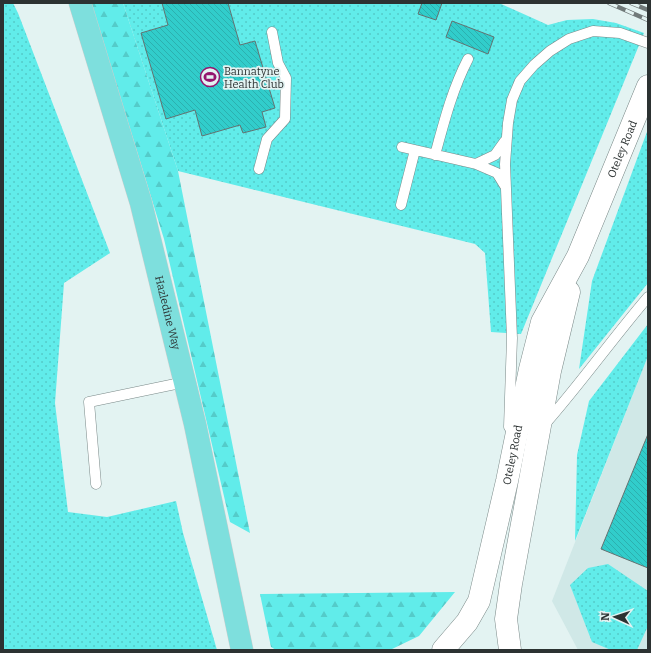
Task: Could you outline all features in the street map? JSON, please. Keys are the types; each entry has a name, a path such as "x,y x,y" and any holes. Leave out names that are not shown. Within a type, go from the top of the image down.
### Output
{"main road":[{"name":"Hazledine Way","path":"80,3 141,203 185,382 242,650"},
{"name":"Oteley Road","path":"443,650 467,622 479,601 507,480 530,369 542,322 578,256 648,86"},
{"name":"Oteley Road","path":"510,650 506,619 559,326 578,256"},
{"name":"Hazledine Way","path":"237,627 248,650"}],"lane":[{"path":"507,480 512,338 505,164 512,100 520,81 550,51 569,38 593,31 620,33 648,44"},
{"path":"259,169 267,139 285,119 286,78 278,62 272,32"},
{"path":"435,155 450,100 468,59"},
{"path":"476,164 496,155 507,137"},
{"path":"402,147 476,164 497,173 507,187"},
{"path":"401,205 415,150"},
{"path":"540,429 571,395 622,327 648,297"},
{"path":"96,484 89,402 185,382"}],"shaded area":[{"path":"648,356 648,650 578,650 552,601"}],"green space":[{"path":"3,3 13,3 18,13 110,253 64,283 55,403 68,512 107,517 176,501 183,533 217,650 3,650"},
{"path":"91,3 123,3 178,171 250,533 230,522 164,239"},
{"path":"123,3 499,3 548,25 567,20 593,19 616,23 644,33 521,334 491,332 485,253 475,244 178,171"},
{"path":"648,129 648,283 579,369 592,281"},
{"path":"648,324 648,356 575,541 577,455 589,401"},
{"path":"608,564 648,591 648,626 637,650 611,650 592,642 570,585 588,568"},
{"path":"455,592 419,636 390,650 276,650 271,647 260,594"}],"building":[{"name":"Bannatyne Health Club","path":"162,3 228,3 240,45 255,41 275,108 262,112 266,127 243,133 240,125 202,136 195,110 166,119 141,33 168,25"},
{"path":"422,3 442,3 436,20 418,14"},
{"path":"452,21 494,37 488,54 446,37"},
{"path":"648,434 648,568 601,549"}],"railway":[{"path":"609,3 648,20"},
{"path":"631,3 648,10"}],"place":[{"name":"Bannatyne Health Club","path":"210,77"}]}
